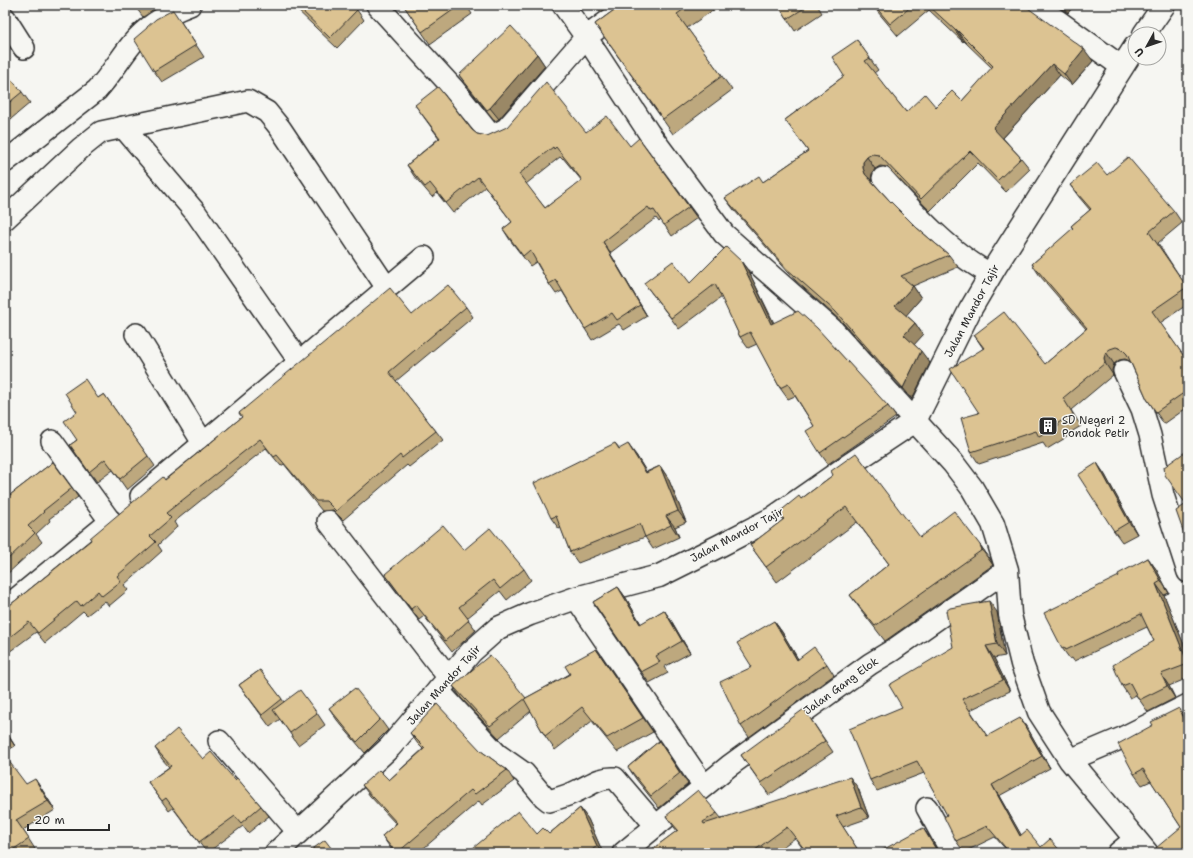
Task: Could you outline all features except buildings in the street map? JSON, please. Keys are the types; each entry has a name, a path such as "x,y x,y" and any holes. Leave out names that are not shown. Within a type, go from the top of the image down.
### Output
{"main road":[{"path":"1150,26 1164,5"},
{"name":"Jalan Mandor Tajir","path":"276,853 390,747 471,652 498,628 530,614 576,598 659,576 773,518 915,421 970,310 991,274 1127,59"},
{"path":"915,421 953,463 972,488 993,524 1007,570 1010,615 1022,664 1039,712 1070,760 1141,846"}],"street":[{"path":"5,162 97,90 109,77 131,44 148,28 172,12 190,5"},
{"path":"377,5 453,88 489,134 494,135 506,128 586,37 630,5"},
{"path":"564,5 649,133 724,234 834,331 915,421"},
{"path":"1036,5 1122,67"},
{"path":"5,18 24,48"},
{"path":"5,219 81,148 101,132 248,101 267,112 280,128 387,288"},
{"path":"123,127 196,213 299,361"},
{"path":"884,178 908,206 960,255 974,266 991,274"},
{"path":"5,608 110,522 424,257"},
{"path":"136,334 203,443"},
{"path":"1124,372 1142,409 1150,435 1163,495 1188,572"},
{"path":"52,441 110,522"},
{"path":"328,521 444,684 497,754 524,773 549,801 578,791 592,782 605,778 615,778 656,826"},
{"name":"Jalan Gang Elok","path":"623,853 729,766 870,664 1007,570"},
{"path":"576,598 704,786"},
{"path":"1070,760 1122,738 1188,705"},
{"path":"219,741 298,832"},
{"path":"927,808 952,853"},
{"path":"1118,853 1141,846"}],"place":[{"name":"SD Negeri 2 Pondok Petir","path":"1048,426"}]}
